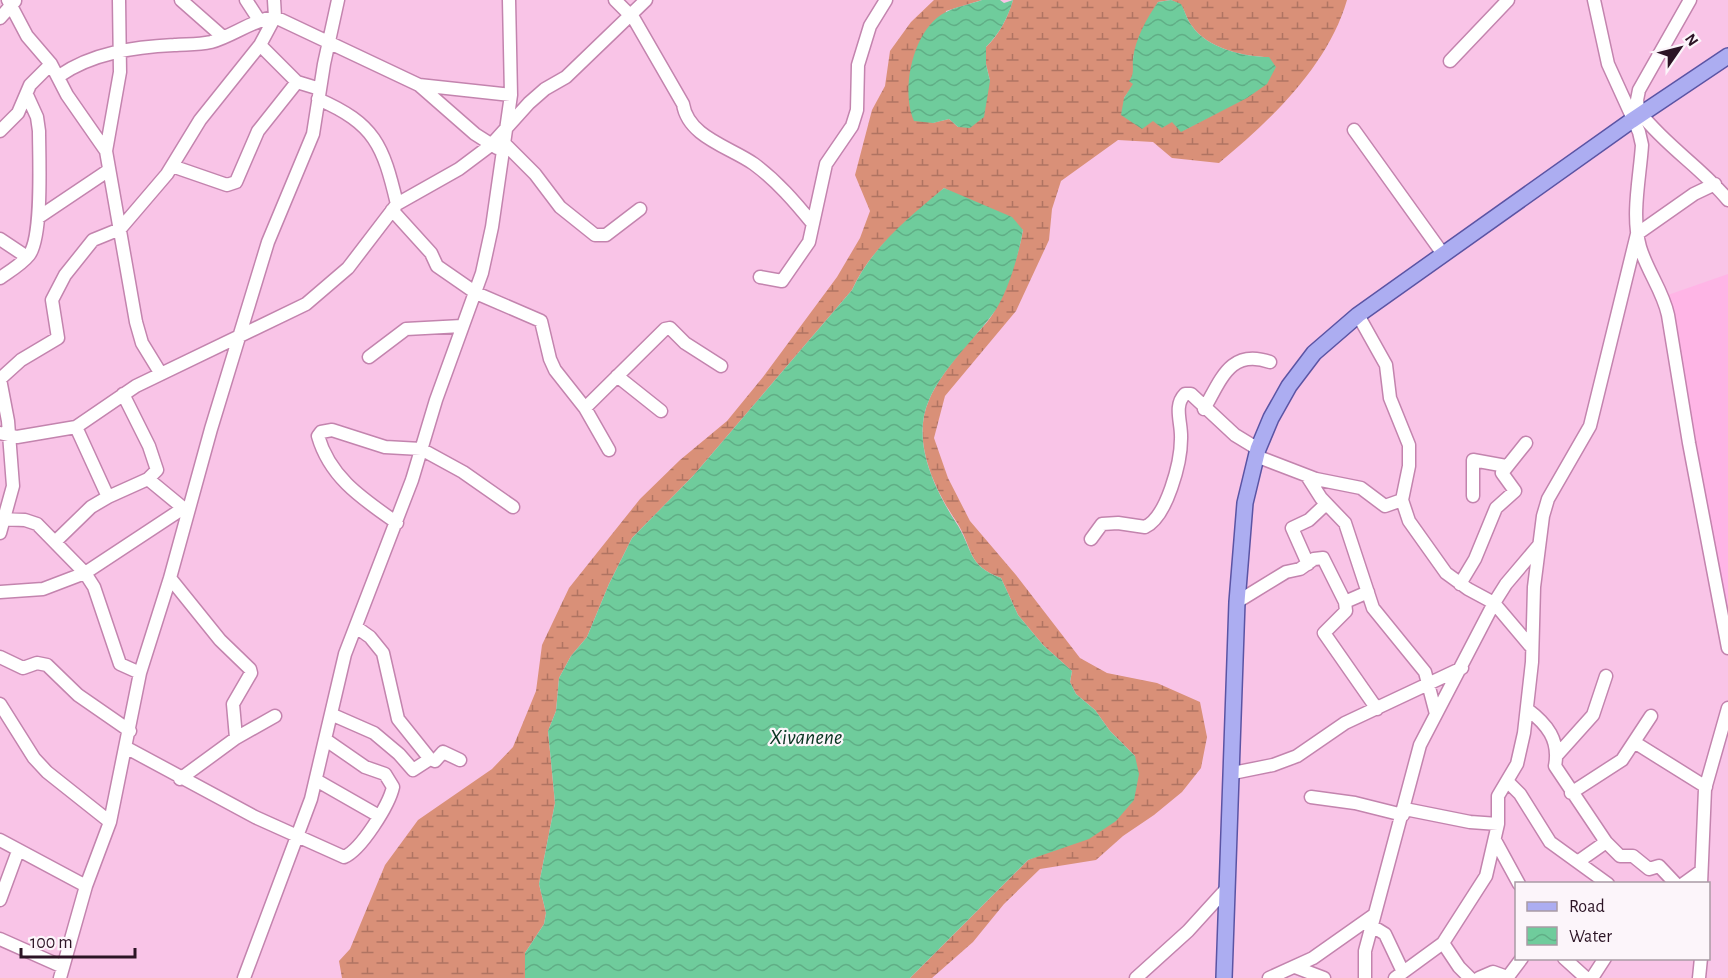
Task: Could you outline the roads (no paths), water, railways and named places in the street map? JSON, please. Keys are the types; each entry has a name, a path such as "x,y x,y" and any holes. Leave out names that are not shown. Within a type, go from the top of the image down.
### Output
{"main road":[{"path":"1224,978 1233,773 1237,602 1245,503 1257,453 1271,418 1307,362 1358,315 1638,116 1728,56"}],"street":[{"path":"119,0 119,79 106,151 108,170 136,322 142,343 161,374"},
{"path":"181,0 223,37"},
{"path":"246,0 260,20"},
{"path":"140,673 120,664 98,598 85,573 56,541 37,524 25,520 1,524 13,486 0,379 21,360 58,338 52,300 65,275 93,240 120,230 172,166 200,120 260,45 275,16 274,0"},
{"path":"0,939 61,972 86,886 110,822 127,748 140,673 170,578 185,511 268,242 313,134 328,43 338,0"},
{"path":"244,978 299,835 333,715 345,654 397,523 462,326 476,293 492,227 511,95 509,0"},
{"path":"615,0 629,13 683,104 685,116 709,138 753,163 784,189 813,224"},
{"path":"5,435 76,427 123,394 306,304 322,292 365,249 395,207 491,146 529,103 545,89 566,77 629,13 645,0"},
{"path":"760,277 784,280 808,242 826,164 852,126 857,110 858,65 868,32 886,0"},
{"path":"1450,61 1506,0"},
{"path":"1594,0 1608,64 1638,116 1715,184 1728,200"},
{"path":"1373,920 1385,934 1399,975 1443,943 1486,876 1498,825 1497,800 1520,753 1527,709 1533,605 1541,527 1548,499 1590,426 1637,234 1642,145 1637,100 1639,90 1690,0"},
{"path":"0,18 12,2 27,36 51,64 67,95 106,151"},
{"path":"58,76 86,60 120,52 198,44 223,37 260,20 275,16 419,85 491,146 504,148 535,174 560,207 595,235 606,235 640,209"},
{"path":"260,45 297,82 352,115 371,134 380,150 395,207 431,253 437,266 476,293 541,321 555,370 585,408 609,450"},
{"path":"0,131 18,113 30,86 51,64"},
{"path":"172,166 231,185 236,182 258,131 297,82"},
{"path":"419,85 511,95"},
{"path":"0,278 27,257 35,243 39,217 39,131 27,95"},
{"path":"1354,130 1443,254"},
{"path":"39,217 108,170"},
{"path":"1637,234 1694,194 1715,184"},
{"path":"1637,234 1649,272 1663,298 1668,315 1689,443 1728,648"},
{"path":"0,239 27,257"},
{"path":"1358,315 1386,365 1390,398 1409,445 1409,466 1402,500 1417,534 1446,573 1460,584 1494,603 1532,648"},
{"path":"369,357 406,329 462,326"},
{"path":"585,408 665,329 670,328 685,343 721,366"},
{"path":"1204,409 1229,368 1240,359 1254,357 1270,362"},
{"path":"617,376 661,411"},
{"path":"56,541 92,507 154,475 156,465 123,394"},
{"path":"1091,539 1102,524 1118,523 1144,527 1152,523 1162,511 1181,446 1179,405 1185,394 1191,394 1204,409 1257,453 1307,476 1361,488 1385,506 1402,500"},
{"path":"76,427 108,497"},
{"path":"397,523 337,476 318,436 324,430 332,430 385,447 422,449 463,472 513,507"},
{"path":"1460,584 1475,559 1496,508 1515,491 1515,487 1502,476 1506,466 1526,443"},
{"path":"1473,495 1473,460 1506,466"},
{"path":"1307,476 1326,504 1348,528 1377,615 1416,659 1430,681 1436,714"},
{"path":"148,479 185,511"},
{"path":"1308,564 1292,528 1309,520 1326,504"},
{"path":"0,592 43,590 85,573 185,511"},
{"path":"1365,978 1365,951 1404,812 1417,753 1494,603 1506,584 1539,545"},
{"path":"1237,602 1286,572 1323,558 1345,602 1345,615 1324,633 1377,709"},
{"path":"170,578 219,640 250,669 251,673 233,704 236,738"},
{"path":"1345,602 1368,592"},
{"path":"356,627 370,636 383,653 398,719 433,762 445,752 460,760"},
{"path":"0,657 23,668 37,663 46,664 78,695 130,731"},
{"path":"1233,773 1274,765 1298,756 1312,749 1336,728 1430,681 1462,668"},
{"path":"1606,676 1593,715 1558,754 1555,766 1606,842 1620,856 1633,856 1649,869 1659,866 1674,882"},
{"path":"0,704 34,758 47,772 110,822"},
{"path":"1701,877 1706,787 1728,708"},
{"path":"1527,709 1547,726 1558,754"},
{"path":"333,715 374,733 399,754 413,770 430,759"},
{"path":"180,779 236,738 275,716"},
{"path":"1571,793 1622,760 1651,716"},
{"path":"127,748 180,779 255,817 344,857 352,853 380,816 392,792 391,782 385,774 365,767 326,740"},
{"path":"1634,742 1706,787"},
{"path":"316,780 380,816"},
{"path":"1507,781 1520,794 1550,842 1605,882"},
{"path":"1311,797 1498,825"},
{"path":"0,840 86,886"},
{"path":"1495,840 1518,882"},
{"path":"1579,861 1606,842"},
{"path":"0,900 18,851"},
{"path":"1136,978 1188,931 1228,887"},
{"path":"1269,978 1282,970 1295,967 1373,920"},
{"path":"1443,943 1459,968 1470,978"},
{"path":"1479,978 1493,972 1507,978 1520,960"},
{"path":"1566,960 1586,978"},
{"path":"1592,978 1604,960"},
{"path":"1295,967 1324,978"}],"water":[{"path":"982,0 1000,0 1004,3 1013,0 1002,25 986,47 986,64 990,81 984,117 970,128 958,127 949,119 933,123 914,121 908,93 909,77 912,61 925,31 946,12"},
{"path":"1171,0 1181,4 1190,24 1207,40 1227,50 1269,57 1276,67 1267,84 1247,98 1181,132 1172,122 1162,128 1153,121 1142,129 1121,115 1124,98 1133,84 1129,81 1133,73 1134,51 1139,36 1158,2"},
{"name":"Xivanene","path":"944,188 1012,217 1023,230 1019,251 1003,297 984,325 942,377 929,400 924,415 923,431 927,463 940,494 976,562 982,568 1001,578 1018,615 1043,645 1072,671 1070,682 1076,694 1095,710 1110,731 1135,756 1139,774 1134,800 1116,821 1089,839 1028,860 910,978 525,978 525,953 544,924 546,913 539,884 555,803 548,731 556,711 559,678 571,656 587,637 609,584 632,538 693,476 852,290 869,260 880,247"}]}
